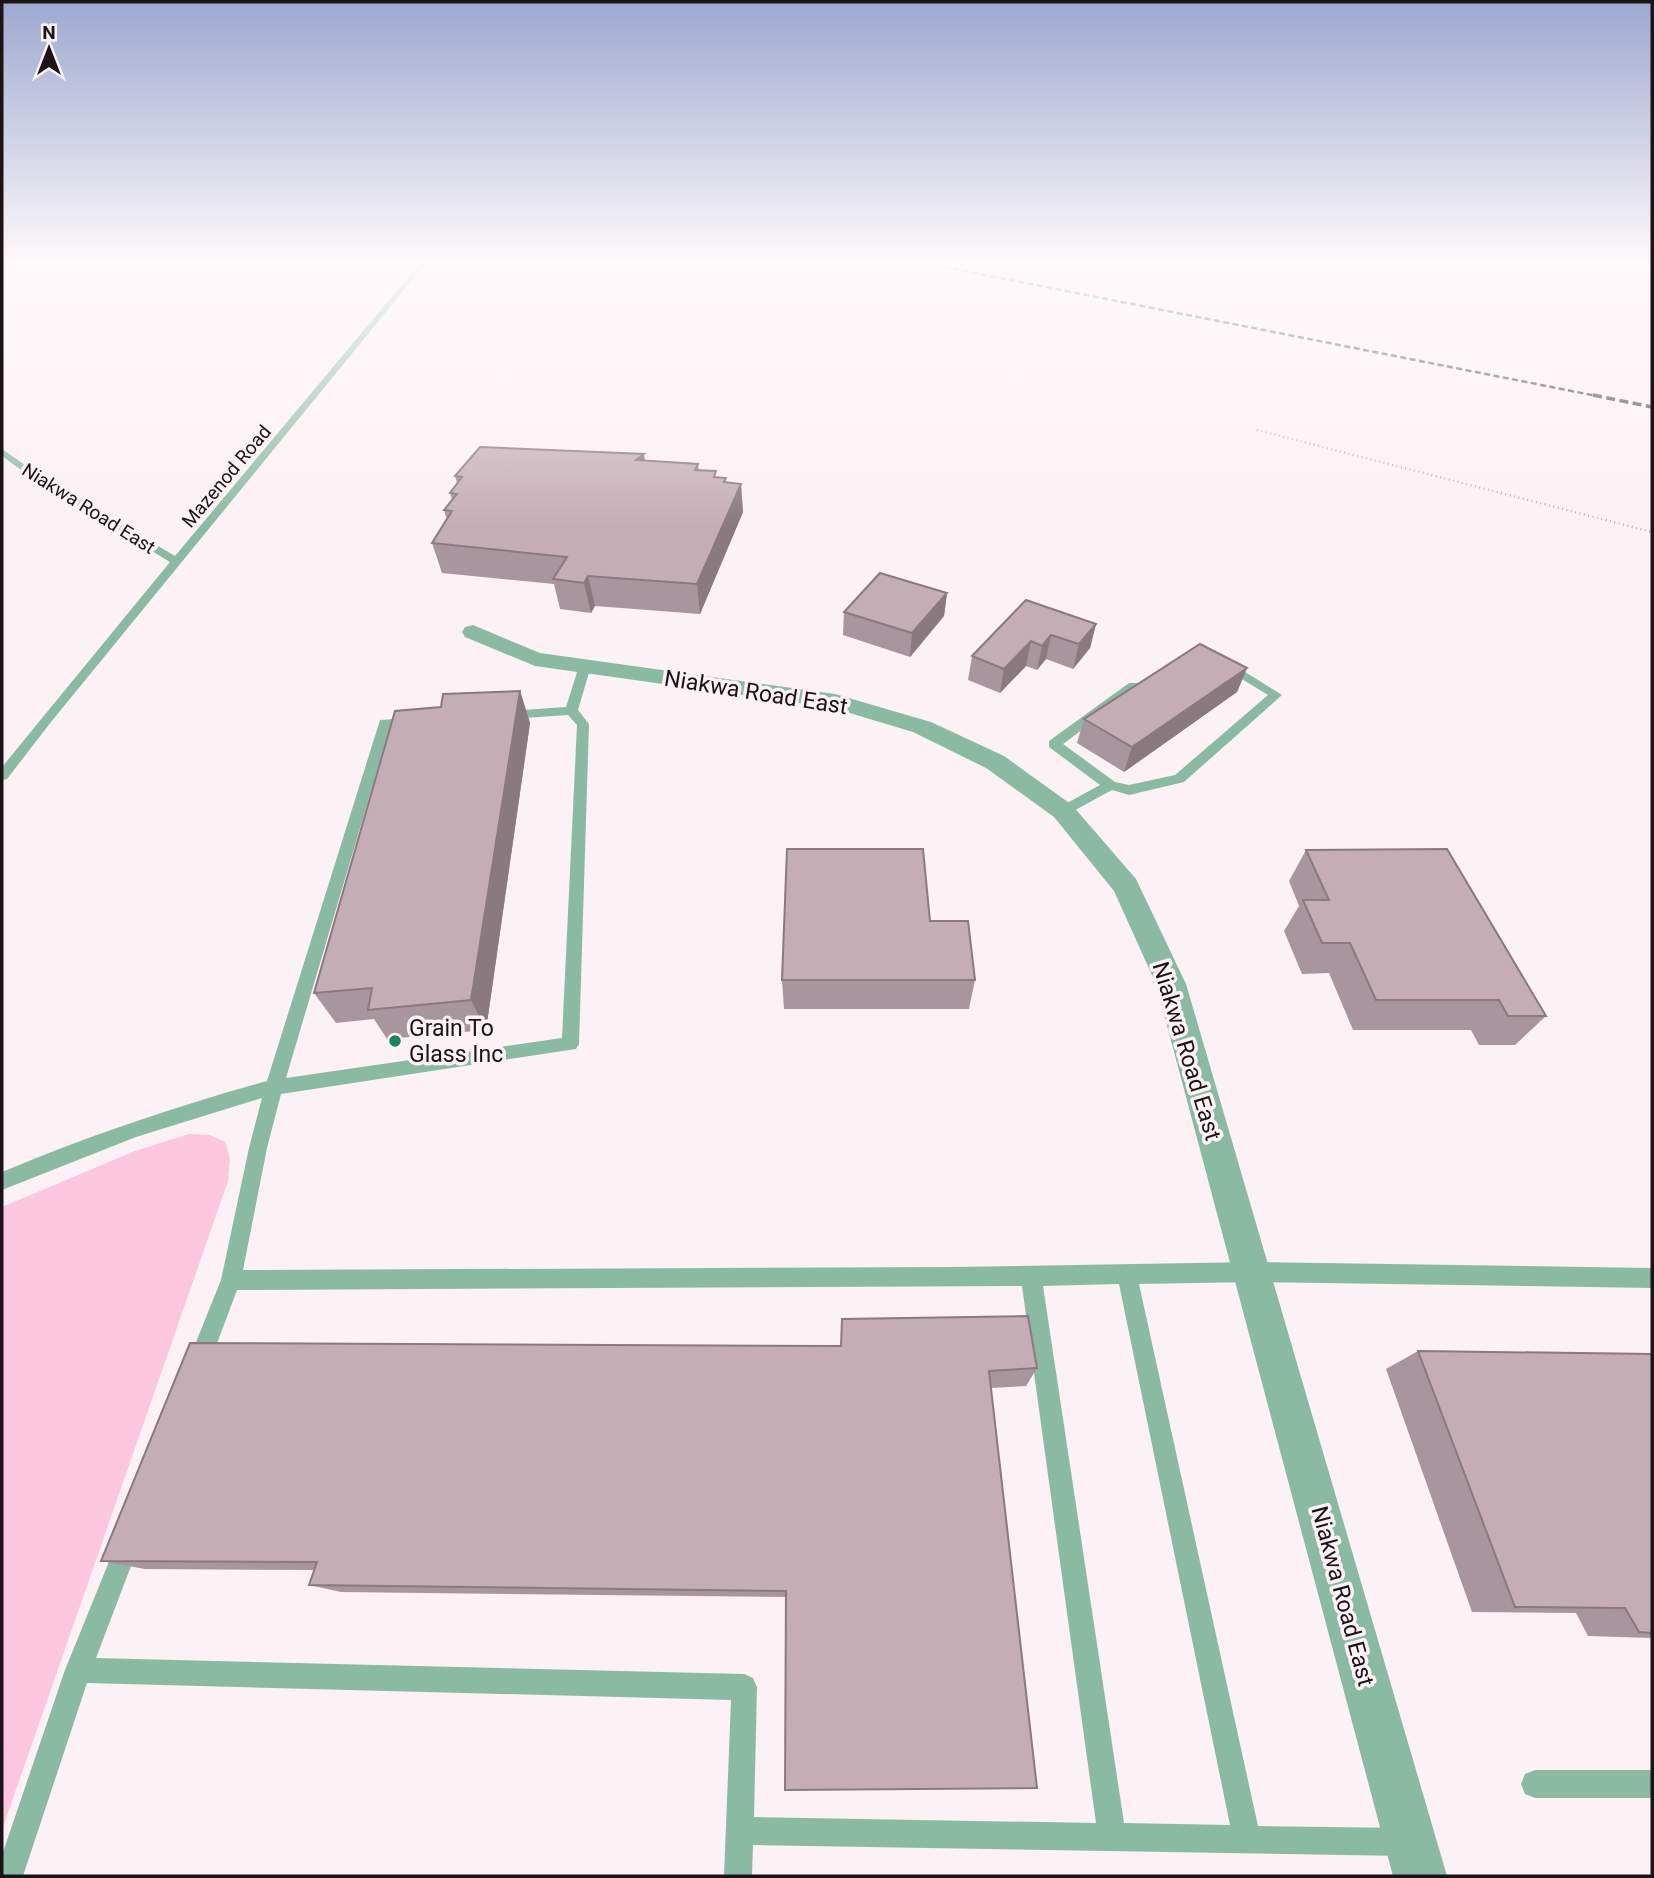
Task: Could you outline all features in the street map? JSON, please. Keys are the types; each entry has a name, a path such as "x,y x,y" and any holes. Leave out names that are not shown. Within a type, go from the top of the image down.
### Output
{"street":[{"name":"Niakwa Road East","path":"473,632 535,659 835,701 922,727 995,761 1063,811 1126,886 1171,984 1420,1876"}],"lane":[{"name":"Mazenod Road","path":"2,776 46,719 351,351"},
{"name":"Niakwa Road East","path":"2,452 39,479 177,562"},
{"path":"1133,686 1054,744 1110,785 1129,790 1179,779 1276,695 1209,653"},
{"path":"571,710 585,666"},
{"path":"2,1181 109,1137 178,1113 274,1087 570,1044 583,724 571,710"},
{"path":"190,1384 231,1280 258,1147 274,1087 385,723 571,710"},
{"path":"1063,811 1110,785"},
{"path":"231,1280 1031,1276 1253,1272 1652,1278"},
{"path":"1127,1275 1247,1840"},
{"path":"1031,1276 1112,1838"},
{"path":"9,1876 78,1670 134,1527"},
{"path":"78,1670 744,1687 738,1876"},
{"path":"1535,1783 1652,1784"},
{"path":"740,1830 1411,1842"}],"path":[{"path":"1257,430 1652,532"}],"shaded area":[{"path":"189,1134 210,1135 225,1142 230,1158 228,1181 2,1830 2,1207 135,1151"}],"building":[{"path":"480,447 644,454 636,460 698,464 695,470 716,471 714,477 726,478 724,482 741,484 697,584 588,576 584,583 553,579 567,557 432,543 452,511 444,510 457,494 450,493 462,477 455,476"},
{"path":"880,573 947,593 912,633 844,612"},
{"path":"1026,600 1096,624 1079,644 1051,635 1042,646 1031,641 1004,669 972,656"},
{"path":"1200,644 1247,668 1132,747 1084,719"},
{"path":"520,691 471,1000 368,1010 372,988 314,993 395,711 441,707 443,694"},
{"path":"787,849 923,849 930,921 968,921 975,980 782,980"},
{"path":"1447,849 1546,1016 1508,1016 1499,1000 1376,1000 1350,943 1322,943 1303,900 1329,900 1306,850"},
{"path":"1028,1316 1037,1368 989,1371 1037,1788 785,1790 786,1591 309,1585 317,1562 101,1561 190,1343 841,1346 842,1319"},
{"path":"1418,1351 1652,1354 1652,1633 1639,1632 1625,1608 1515,1607"}],"railway":[{"path":"1368,351 1602,397"},
{"path":"1593,395 1652,407"}],"place":[{"name":"Grain To Glass Inc","path":"395,1041"}]}
